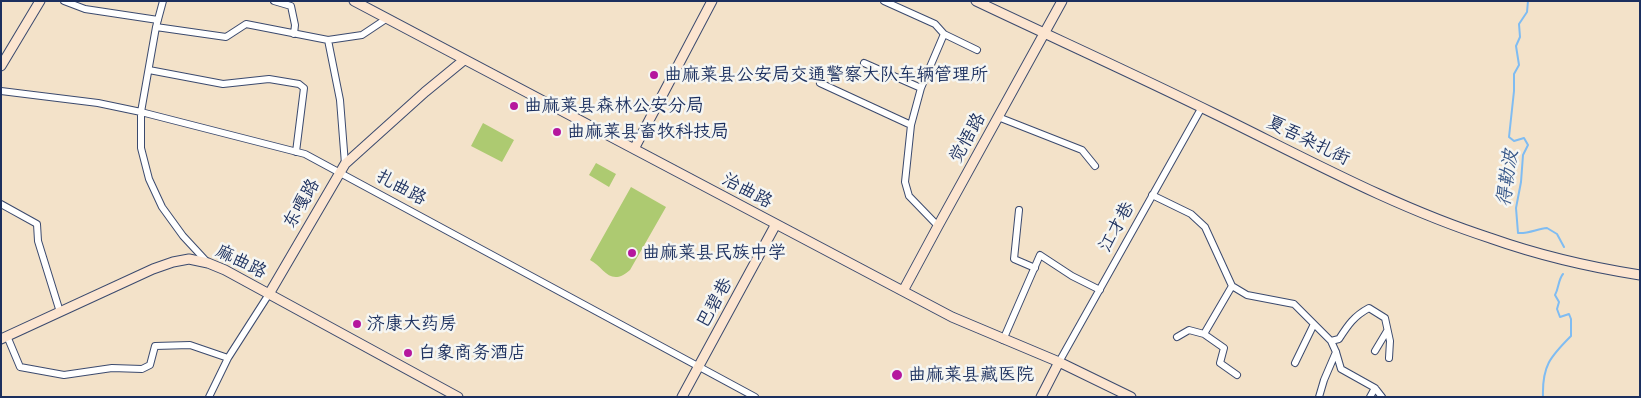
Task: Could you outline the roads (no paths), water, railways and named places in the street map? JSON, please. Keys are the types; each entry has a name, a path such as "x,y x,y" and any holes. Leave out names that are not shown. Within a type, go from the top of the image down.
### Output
{"main road":[{"path":"1,66 40,1"},
{"name":"治曲路","path":"354,1 952,317 1059,362 1131,397"},
{"path":"634,149 712,1"},
{"name":"夏吾杂扎街","path":"976,1 1418,211 1480,235 1547,255 1608,270 1640,275"},
{"name":"觉悟路","path":"903,291 1062,1"},
{"name":"东嘎路","path":"269,294 344,164 464,60"},
{"name":"巴碧巷","path":"682,397 776,224"},
{"name":"麻曲路","path":"4,338 153,269 189,259 208,263 225,270 458,397"},
{"path":"1040,397 1059,362"}],"street":[{"path":"64,1 85,9 158,20"},
{"path":"163,1 156,27 141,112 141,148 149,179 162,207 177,229 208,263"},
{"path":"274,1 291,6 295,25 294,34"},
{"path":"884,1 935,24 944,34 977,50"},
{"path":"156,27 226,37 246,24 328,40 362,35 386,18"},
{"path":"938,226 908,196 905,182 911,125 921,88 944,34"},
{"path":"328,40 340,100 344,164"},
{"path":"864,64 921,88"},
{"path":"149,70 222,84 269,79 299,84 304,88 296,152"},
{"path":"820,83 911,125"},
{"name":"扎曲路","path":"1,91 98,103 141,112 305,154 756,397"},
{"name":"江才巷","path":"1059,362 1202,107"},
{"path":"998,117 1082,150 1095,166"},
{"path":"1152,195 1191,214 1205,227 1232,286 1247,295 1294,304 1330,340 1341,368 1375,388 1382,397"},
{"path":"1,204 37,224 38,241 60,312"},
{"path":"1019,210 1014,259 1035,268"},
{"path":"1003,340 1040,255 1072,276 1100,290"},
{"path":"1204,334 1232,286"},
{"name":"东嘎路","path":"209,397 228,358 269,294"},
{"path":"1330,340 1339,339 1350,321 1359,313 1370,308 1385,318 1390,341 1389,358"},
{"path":"1296,363 1313,326"},
{"path":"1176,337 1189,330 1204,334 1224,348 1220,364 1237,375"},
{"path":"1375,351 1386,330"},
{"path":"4,338 20,367 64,375 112,368 142,369 150,365 155,346 190,345 228,358"},
{"path":"1318,397 1336,352"},
{"path":"1370,397 1375,388"}],"waterway":[{"name":"得勒波","path":"1528,1 1527,12 1519,24 1520,37 1516,46 1519,65 1514,74 1509,137 1514,141 1524,138 1528,145 1523,155 1521,182 1516,208 1518,233 1547,228 1557,234 1564,247"},
{"name":"得勒波","path":"1543,397 1544,377 1549,363 1571,336 1571,319 1569,314 1560,317 1557,309 1559,302 1555,295 1563,274"}],"place":[{"name":"曲麻莱县公安局交通警察大队车辆管理所","path":"654,75"},
{"name":"曲麻莱县森林公安分局","path":"514,106"},
{"name":"曲麻莱县畜牧科技局","path":"557,132"},
{"name":"曲麻莱县民族中学","path":"632,253"},
{"name":"济康大药房","path":"357,324"},
{"name":"白象商务酒店","path":"408,353"},
{"name":"曲麻莱县藏医院","path":"897,375"}]}
